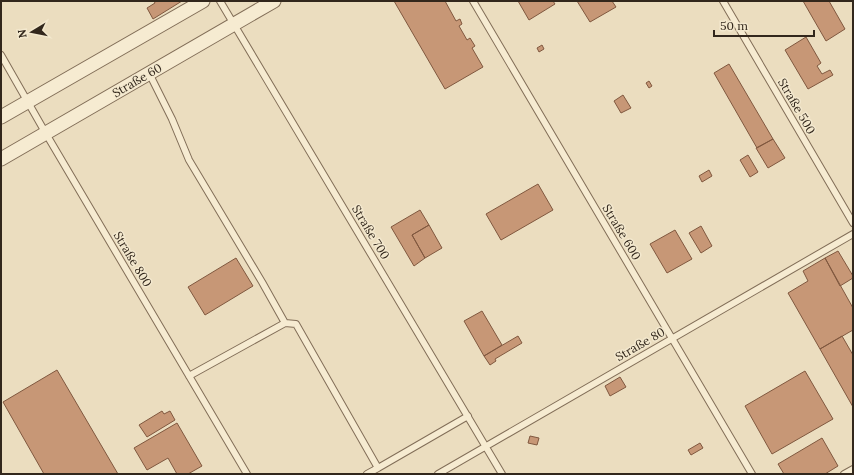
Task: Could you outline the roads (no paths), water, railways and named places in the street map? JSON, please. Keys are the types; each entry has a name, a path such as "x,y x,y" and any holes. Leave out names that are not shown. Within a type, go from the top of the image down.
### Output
{"street":[{"path":"1,117 203,1"},
{"name":"Straße 60","path":"1,159 45,132 274,1"}],"lane":[{"name":"Straße 700","path":"220,1 502,474"},
{"name":"Straße 600","path":"473,1 752,474"},
{"name":"Straße 500","path":"722,1 853,223"},
{"name":"Straße 800","path":"1,55 247,474"},
{"path":"149,73 172,119 189,160 285,323"},
{"name":"Straße 80","path":"438,474 853,234"},
{"path":"189,376 285,323 296,324 378,468"},
{"path":"367,474 468,416"},
{"path":"844,474 853,469"}]}
